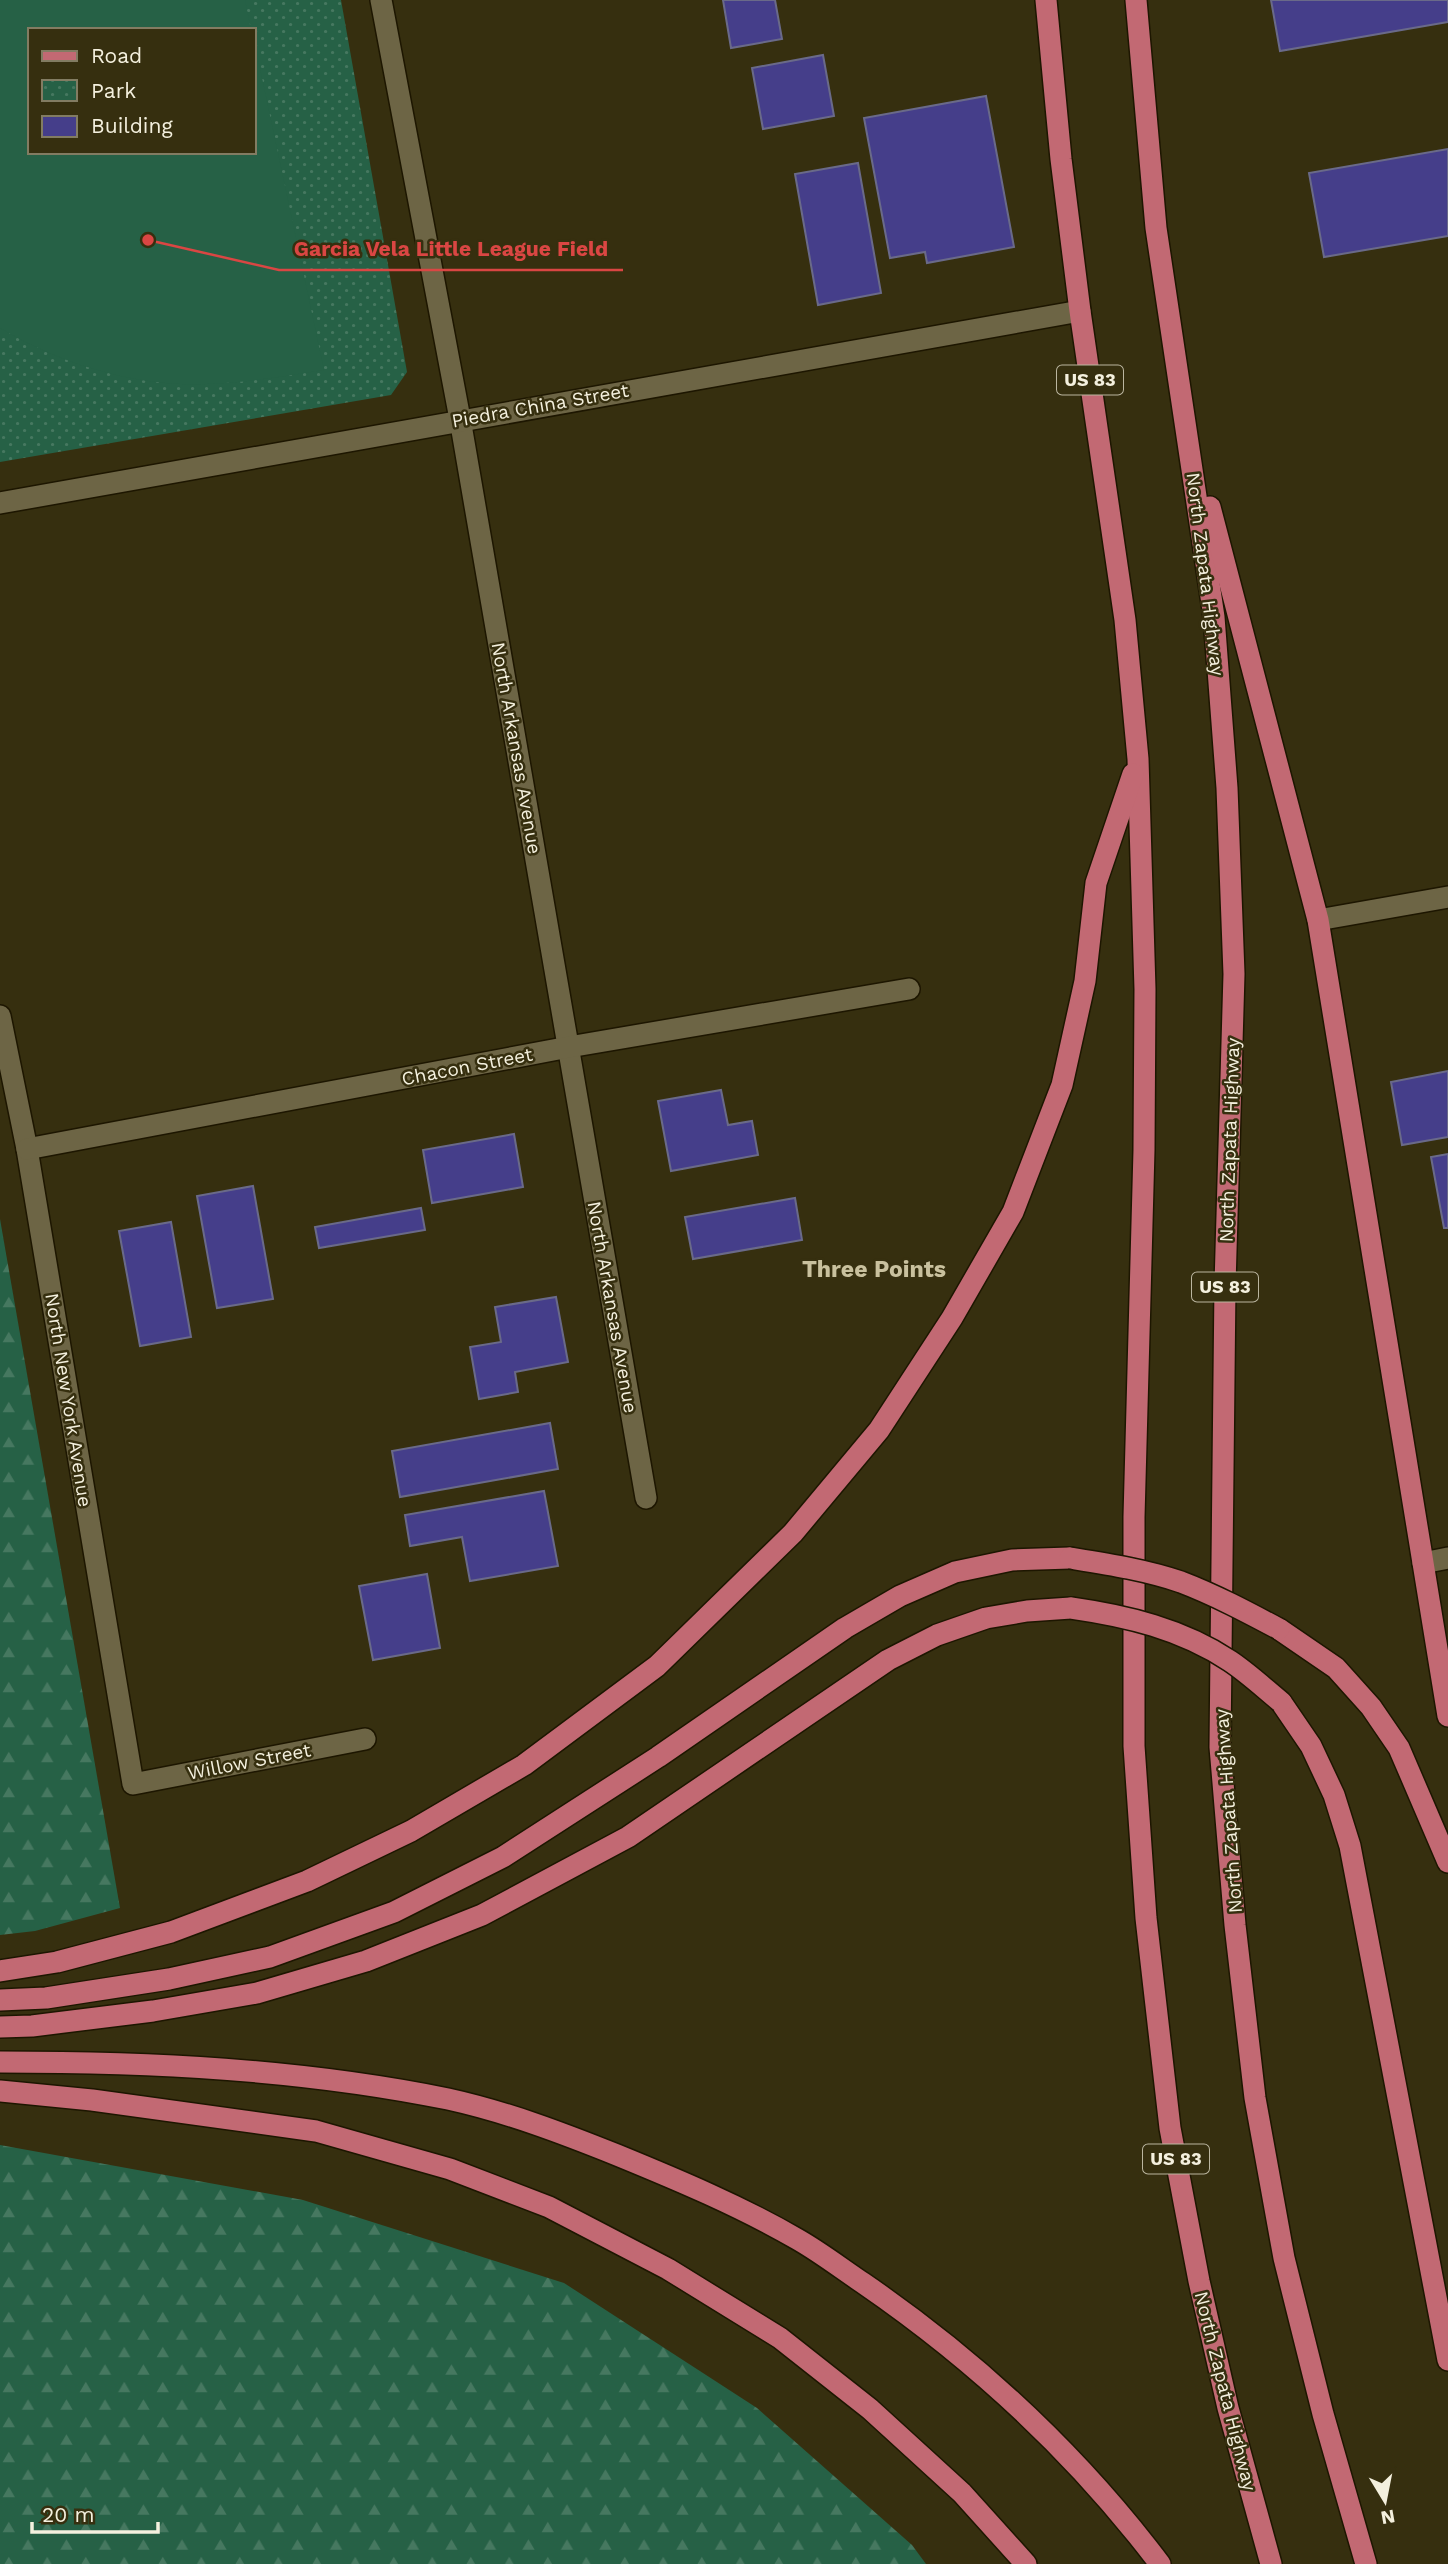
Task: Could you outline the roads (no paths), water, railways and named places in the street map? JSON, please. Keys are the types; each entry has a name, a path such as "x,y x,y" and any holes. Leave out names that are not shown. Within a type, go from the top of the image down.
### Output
{"main road":[{"name":"North Zapata Highway","path":"1046,0 1061,159 1125,620 1138,759 1144,1150 1134,1517 1133,1746 1144,1892 1170,2128 1189,2230 1228,2409 1271,2564"},
{"name":"North Zapata Highway","path":"1136,0 1156,228 1214,617 1228,801 1234,974 1225,1285 1220,1748 1234,1911 1255,2098 1284,2258 1323,2414 1366,2564"},
{"path":"1184,406 1318,920 1448,1716"},
{"path":"0,1971 57,1962 171,1933 307,1881 411,1831 524,1765 657,1666 793,1533 879,1430 952,1318 1013,1212 1062,1085 1085,981 1096,883 1138,759"},
{"path":"0,2000 46,1998 169,1979 270,1957 394,1912 503,1857 658,1757 845,1628 900,1596 955,1572 1012,1560 1070,1558 1123,1567 1180,1582 1238,1606 1279,1629 1336,1668 1371,1707 1399,1748 1448,1862"},
{"path":"0,2027 32,2026 153,2011 257,1993 366,1961 482,1915 628,1837 888,1660 937,1635 986,1618 1027,1611 1071,1608 1122,1616 1184,1636 1230,1661 1281,1702 1311,1746 1334,1795 1350,1846 1448,2360"},
{"path":"0,2063 205,2066 340,2080 449,2100 538,2123 674,2178 799,2239 915,2319 1032,2418 1118,2509 1160,2564"},
{"path":"0,2091 92,2100 316,2131 450,2169 549,2207 668,2269 780,2338 870,2410 962,2493 1026,2564"}],"street":[{"name":"North Arkansas Avenue","path":"381,0 460,419 646,1498"},
{"name":"Piedra China Street","path":"0,503 460,419 1080,311"},
{"path":"1318,920 1448,897"},
{"name":"Chacon Street","path":"27,1149 569,1047 909,989"},
{"name":"North New York Avenue","path":"0,1016 27,1149 133,1784"},
{"path":"1423,1563 1448,1558"},
{"name":"Willow Street","path":"133,1784 365,1739"}],"place":[{"name":"Garcia Vela Little League Field","path":"148,240"}],"district":[{"name":"Three Points","path":"874,1269"}]}
